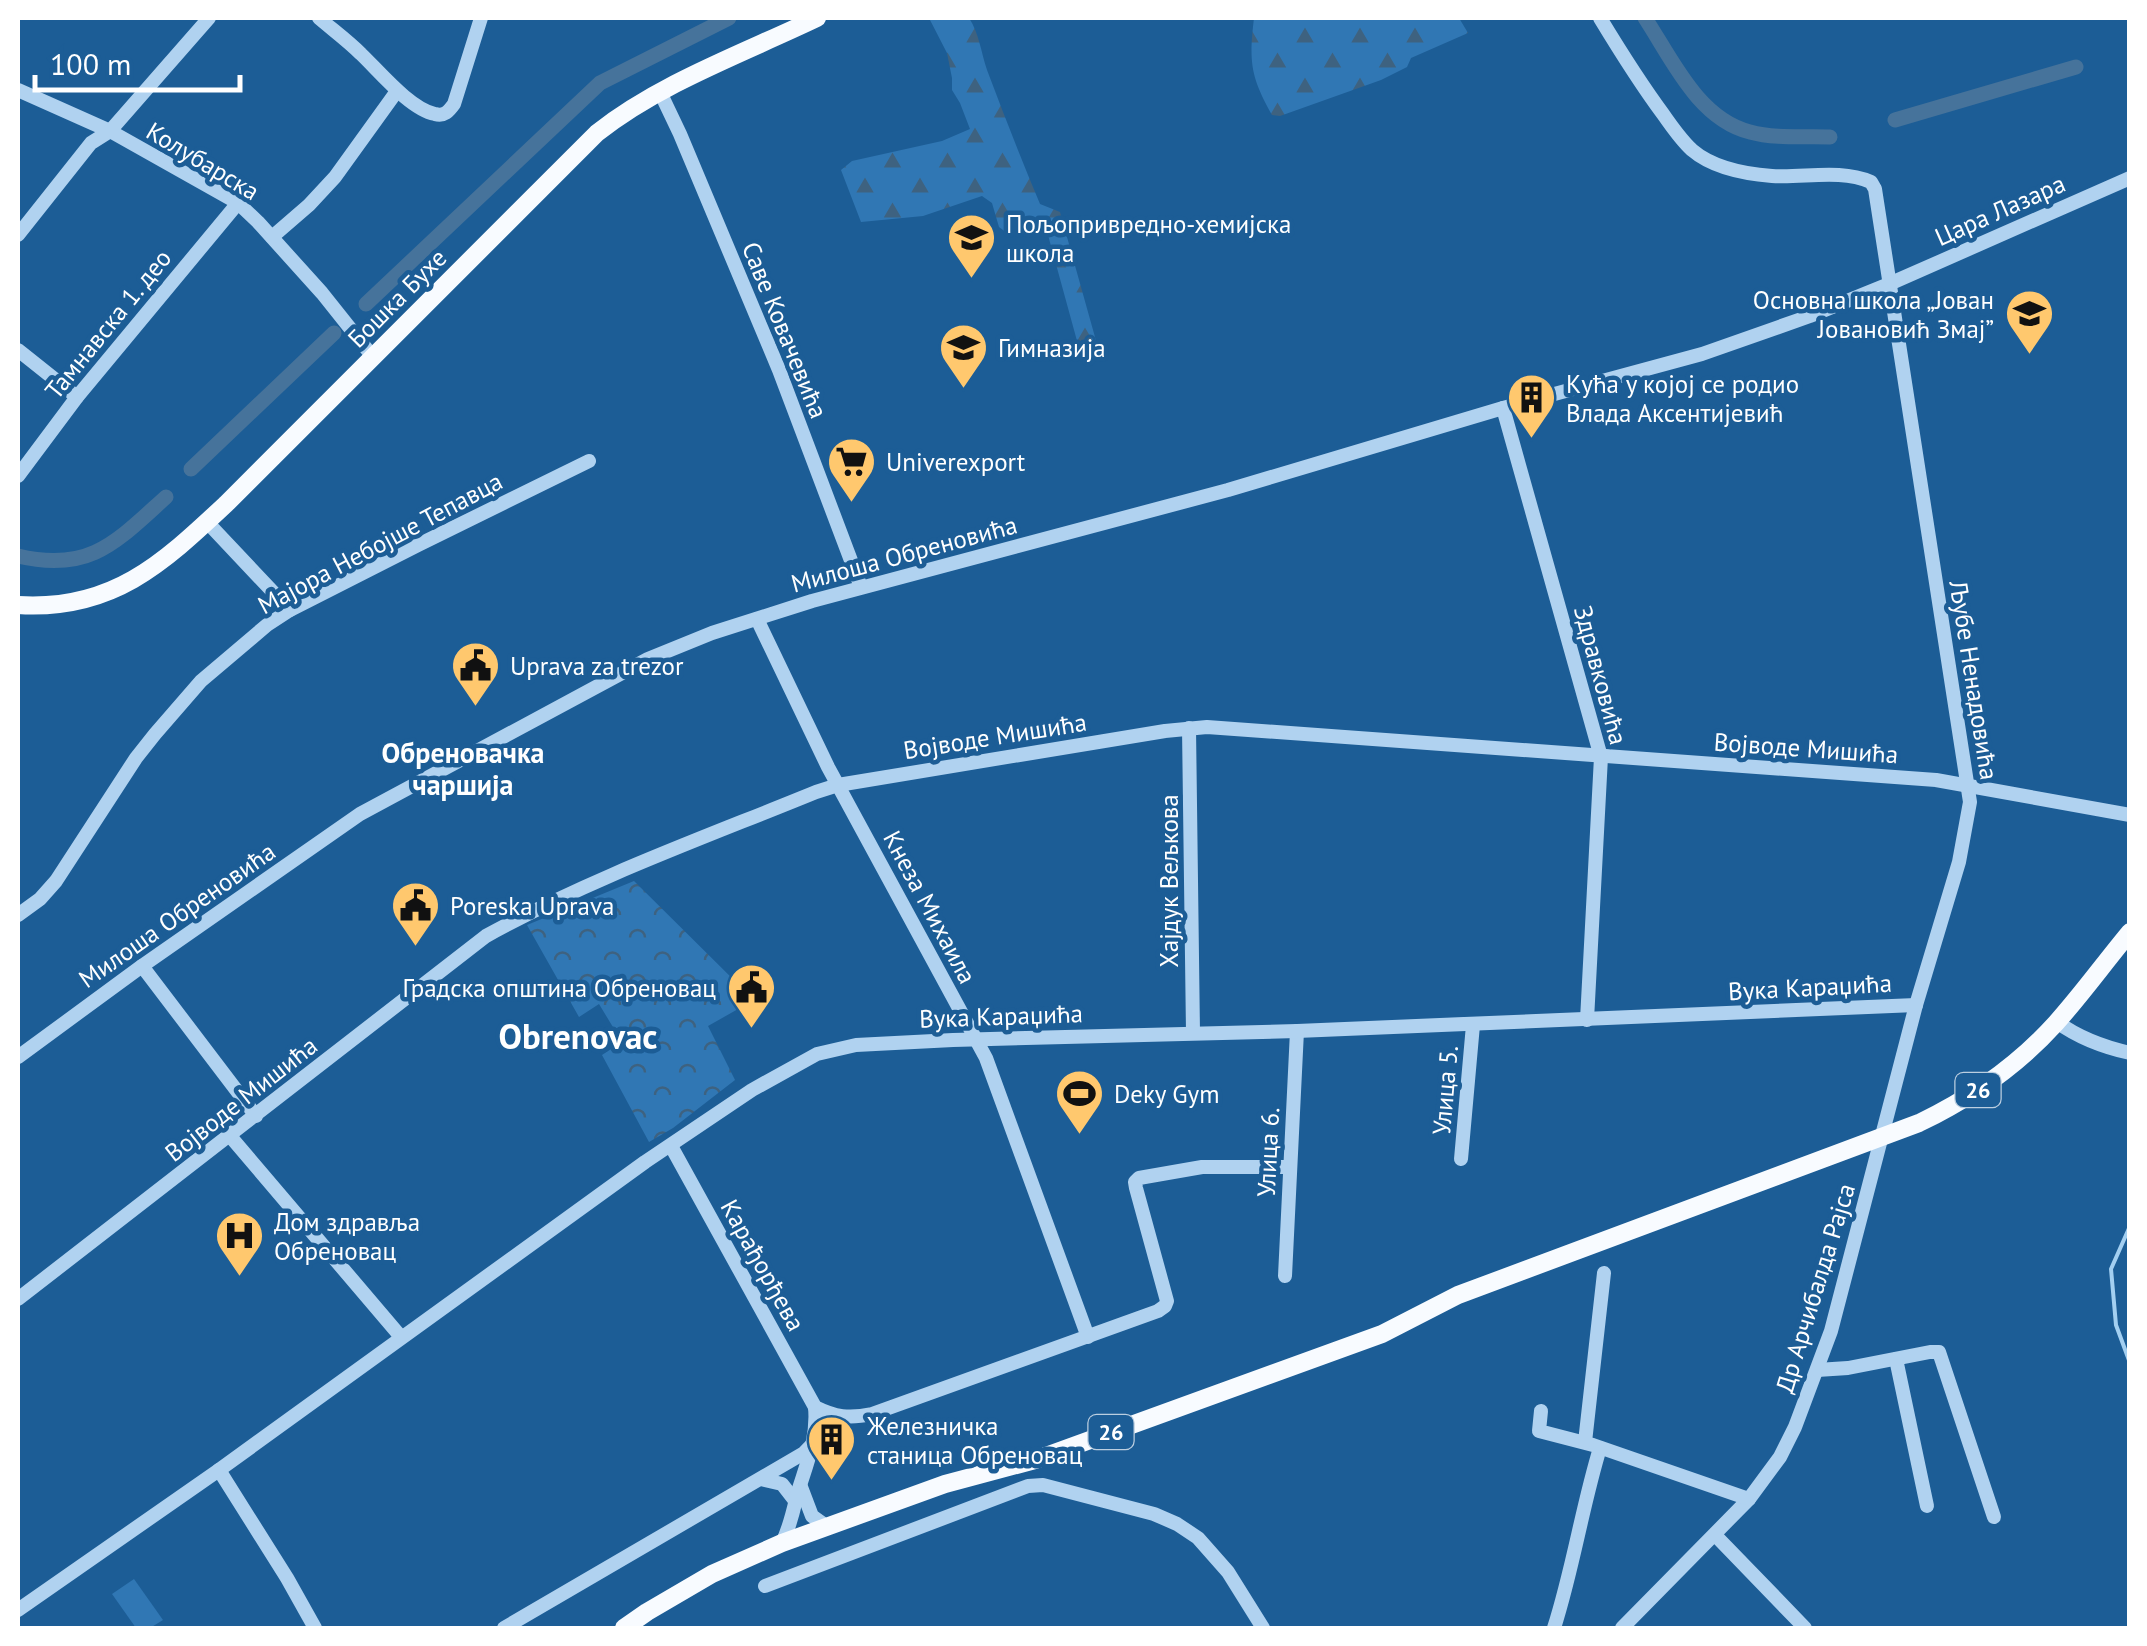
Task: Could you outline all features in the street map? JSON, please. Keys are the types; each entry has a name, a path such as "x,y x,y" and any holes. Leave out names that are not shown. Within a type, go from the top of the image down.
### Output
{"main road":[{"name":"Бошка Бухе","path":"18,605 67,602 117,588 156,567 207,522 597,133 660,92 816,18"},
{"name":"26","path":"624,1628 712,1574 782,1543 945,1484 1035,1460 1382,1334 1458,1295 1919,1123 1972,1094 2027,1052 2057,1022 2130,932"}],"street":[{"path":"18,235 91,143 110,131 210,18"},
{"path":"319,18 397,91 434,114 450,110 456,99 480,18"},
{"name":"Љубе Ненадовића","path":"1600,18 1630,70 1680,138 1706,159 1739,171 1770,176 1849,176 1871,182 1875,189 1969,812 1959,862 1916,1005 1884,1136"},
{"name":"Колубарска","path":"18,90 110,131 238,203 322,293 373,358"},
{"path":"272,237 335,177 397,91"},
{"name":"Саве Ковачевића","path":"660,92 779,370 861,588"},
{"name":"Цара Лазара","path":"1888,284 2130,178"},
{"name":"Тамнавска 1. део","path":"18,476 76,397 238,203"},
{"name":"Милоша Обреновића","path":"18,1057 360,814 648,660 712,633 1702,354 1888,284"},
{"path":"18,350 76,397"},
{"name":"Здравковића","path":"1503,408 1601,757 1587,1020"},
{"name":"Мајора Небојше Тепавца","path":"18,916 56,881 136,758 180,704 267,625 589,460"},
{"path":"207,522 290,610"},
{"name":"Кнеза Михаила","path":"757,619 838,786 995,1080 1088,1337"},
{"name":"Војводе Мишића","path":"18,1299 486,936 591,884 838,786 1189,728 1936,780 2130,815"},
{"name":"Хајдук Вељкова","path":"1189,728 1192,1033"},
{"path":"142,966 256,1116"},
{"name":"Вука Караџића","path":"18,1610 645,1162 752,1090 817,1054 873,1044 976,1039 1297,1031 1916,1005"},
{"path":"2057,1022 2089,1041 2130,1053"},
{"name":"Улица 5.","path":"1461,1159 1473,1024"},
{"name":"Улица 6.","path":"1285,1276 1297,1031"},
{"path":"230,1136 401,1337"},
{"name":"Др Арчибалда Рајса","path":"1622,1628 1749,1499 1789,1441 1831,1331 1884,1136"},
{"name":"Карађорђева","path":"672,1146 814,1406 814,1445 782,1543"},
{"path":"814,1406 839,1417 872,1414 1158,1311 1167,1301 1136,1188 1139,1178 1202,1167 1290,1167"},
{"path":"1554,1628 1566,1592 1593,1445 1604,1274"},
{"path":"1818,1370 1935,1352 1942,1356 1994,1517"},
{"path":"1896,1359 1927,1506"},
{"path":"1541,1411 1539,1431 1593,1445 1749,1499"},
{"name":"Карађорђева","path":"814,1445 839,1417"},
{"path":"504,1628 814,1445"},
{"path":"219,1470 314,1628"},
{"path":"760,1479 782,1484 796,1502"},
{"path":"766,1586 1042,1484 1154,1514 1177,1524 1198,1538 1228,1572 1263,1628"},
{"path":"801,1486 812,1516 826,1526"},
{"path":"1715,1535 1804,1628"}],"green space":[{"path":"929,18 969,18 1040,204 1060,212 1100,355 1082,359 1048,235 1007,233 999,227 992,203 982,196 923,216 861,222 841,170 852,161 942,141 970,129 952,90 947,53"},
{"path":"1254,18 1459,18 1468,33 1411,58 1407,67 1381,80 1280,116 1272,115 1255,79"},
{"path":"634,881 754,1000 708,1026 735,1080 649,1142 602,1055 622,1042 599,1004 579,1017 527,925"},
{"path":"134,1579 163,1620 150,1628 136,1628 112,1594"}],"waterway":[{"path":"366,304 600,83 729,18"},
{"path":"1645,18 1688,86 1715,114 1732,125 1770,136 1830,137"},
{"path":"1895,120 2076,67"},
{"path":"191,469 334,333"},
{"path":"18,556 43,560 83,557 116,540 166,497"},
{"path":"2130,1226 2111,1269 2116,1325 2130,1363"}],"place":[{"name":"Пољопривредно-хемијска школа","path":"971,280"},
{"name":"Основна школа „Јован Јовановић Змај”","path":"2029,356"},
{"name":"Гимназија","path":"963,390"},
{"name":"Кућа у којој се родио Влада Аксентијевић","path":"1531,440"},
{"name":"Univerexport","path":"851,504"},
{"name":"Uprava za trezor","path":"475,708"},
{"name":"Poreska Uprava","path":"415,948"},
{"name":"Градска општина Обреновац","path":"751,1030"},
{"name":"Deky Gym","path":"1079,1136"},
{"name":"Дом здравља Обреновац","path":"239,1278"},
{"name":"Железничка станица Обреновац","path":"832,1482"}],"district":[{"name":"Обреновачка чаршија","path":"463,769"},
{"name":"Obrenovac","path":"578,1037"}]}
